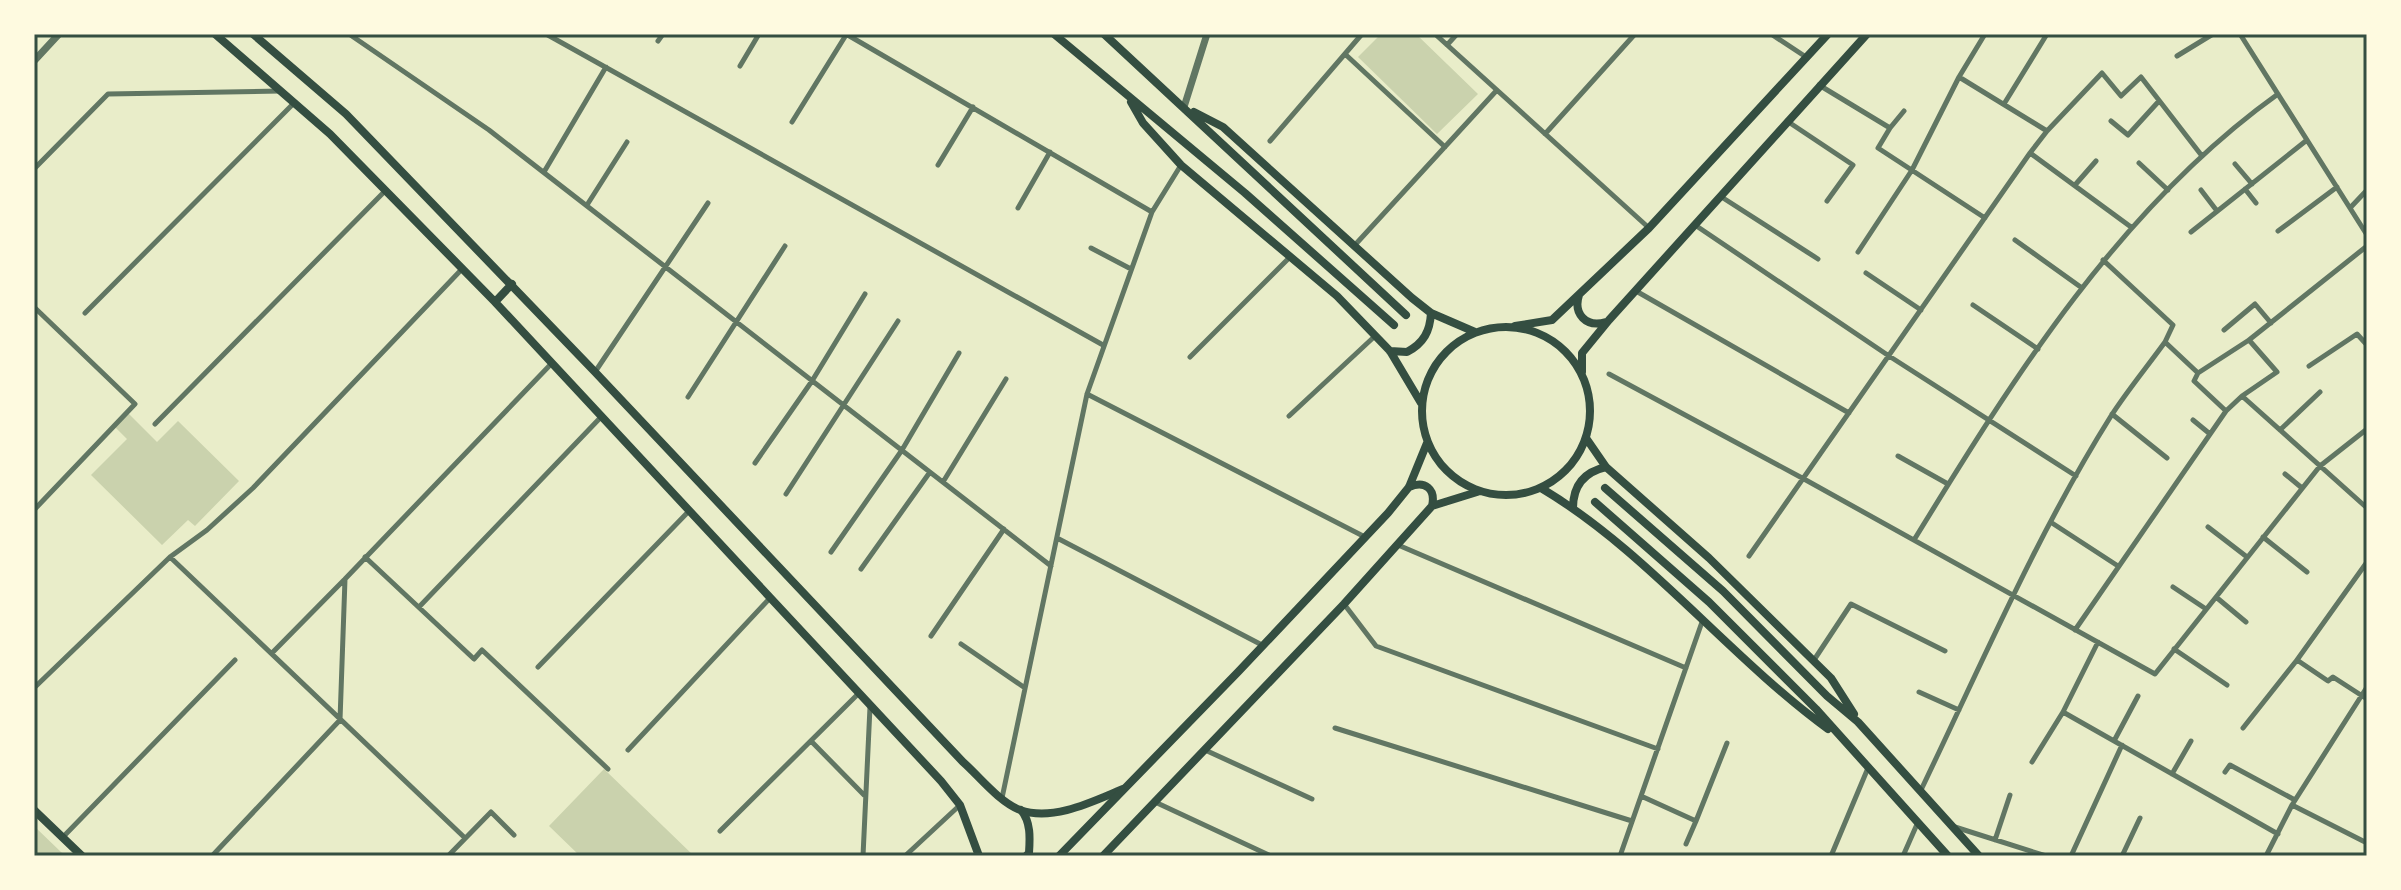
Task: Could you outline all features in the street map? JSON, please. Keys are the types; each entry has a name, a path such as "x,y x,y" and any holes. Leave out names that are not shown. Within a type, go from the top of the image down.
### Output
{"main road":[{"path":"215,34 330,134 602,416 941,781 960,805 979,856"},
{"path":"253,34 346,114 512,284 963,762 1002,798 1021,810 1027,817 1030,837 1026,856"},
{"path":"1054,34 1245,193 1394,325"},
{"path":"1104,34 1406,315"},
{"path":"1512,327 1540,334 1565,350 1582,373 1589,394 1591,416 1586,438 1576,459 1560,476 1541,488 1520,495 1498,496 1477,492 1456,481 1439,464 1427,443 1421,424 1421,403 1426,381 1438,360 1454,344 1475,332 1552,320 1649,228 1828,34"},
{"path":"1582,373 1582,353 1609,320 1867,34"},
{"path":"1129,98 1143,123 1181,165 1337,296 1390,351 1421,403"},
{"path":"1184,107 1223,127 1431,313 1475,332"},
{"path":"495,302 512,284"},
{"path":"1579,294 1577,306 1581,318 1592,324 1609,320"},
{"path":"1390,351 1407,352 1422,341 1430,327 1431,313"},
{"path":"1586,438 1606,467 1709,558 1831,678 1861,725"},
{"path":"1059,856 1365,537 1409,487 1427,443"},
{"path":"1573,508 1573,498 1581,480 1606,467"},
{"path":"1103,856 1344,604 1432,506 1432,490 1425,485 1409,487"},
{"path":"1541,488 1610,537 1794,704 1841,739"},
{"path":"1605,488 1723,591 1827,696 1861,725 1979,856"},
{"path":"1432,506 1477,492"},
{"path":"1595,502 1709,602 1816,709 1948,856"},
{"path":"1021,810 1046,813 1080,806 1127,787"},
{"path":"34,810 82,856"}],"street":[{"path":"34,61 59,34"},
{"path":"349,34 489,130 1051,566"},
{"path":"546,34 1103,345"},
{"path":"658,41 663,34"},
{"path":"740,66 759,34"},
{"path":"792,122 846,34 1152,212"},
{"path":"1184,107 1207,34"},
{"path":"1270,141 1362,34"},
{"path":"1435,34 1649,228"},
{"path":"1447,45 1457,34"},
{"path":"1545,134 1635,34"},
{"path":"1771,34 1806,57"},
{"path":"1858,252 1912,170 1959,77 1985,34"},
{"path":"2004,104 2047,34"},
{"path":"2196,34 2201,41"},
{"path":"2177,56 2213,34"},
{"path":"2240,34 2367,235"},
{"path":"1345,54 1445,147"},
{"path":"544,172 606,67"},
{"path":"1749,556 2030,153 2102,73 2121,96 2141,77 2202,156"},
{"path":"1959,77 2047,131"},
{"path":"1819,85 1890,128"},
{"path":"1354,246 1497,90"},
{"path":"34,169 108,94 281,91"},
{"path":"1914,540 2038,349 2103,260 2131,227 2202,156 2278,94"},
{"path":"2111,121 2128,135 2159,101"},
{"path":"85,313 294,103"},
{"path":"938,165 973,107"},
{"path":"1904,111 1878,148 1985,218"},
{"path":"1786,121 1853,165 1827,201"},
{"path":"2191,232 2307,140"},
{"path":"587,205 627,142"},
{"path":"1018,208 1050,152"},
{"path":"2030,153 2131,227"},
{"path":"2075,185 2096,161"},
{"path":"2139,163 2168,190"},
{"path":"2235,164 2252,184"},
{"path":"1002,798 1087,394 1152,212 1181,165"},
{"path":"2278,231 2337,187"},
{"path":"2245,189 2256,203"},
{"path":"155,424 386,190"},
{"path":"2201,190 2217,211"},
{"path":"2350,208 2367,190"},
{"path":"1720,195 1818,259"},
{"path":"595,372 708,203"},
{"path":"1694,224 1889,356 2076,476"},
{"path":"2015,240 2082,288"},
{"path":"688,397 785,246"},
{"path":"2226,411 2194,381 2198,373 2249,340 2367,246"},
{"path":"1091,248 1131,269"},
{"path":"1190,357 1290,257"},
{"path":"1921,791 2014,596 2076,476 2112,414 2165,342 2173,325 2103,260"},
{"path":"34,688 170,557 207,530 253,488 463,269"},
{"path":"1866,273 1921,310"},
{"path":"1636,291 1849,413"},
{"path":"755,463 812,381 865,294"},
{"path":"2224,330 2255,304 2271,323"},
{"path":"1973,305 2038,349"},
{"path":"34,307 135,404 34,510"},
{"path":"786,494 898,321"},
{"path":"2309,366 2357,334 2367,345"},
{"path":"1289,416 1375,336"},
{"path":"2075,630 2226,411 2277,372 2249,340"},
{"path":"2165,342 2198,373"},
{"path":"831,552 902,450 959,353"},
{"path":"272,653 552,363"},
{"path":"1609,374 2155,674 2320,466 2367,429"},
{"path":"943,482 1006,379"},
{"path":"2280,430 2320,392"},
{"path":"1087,394 1365,537"},
{"path":"2242,396 2367,508"},
{"path":"2112,414 2167,458"},
{"path":"419,607 602,416"},
{"path":"2193,420 2210,434"},
{"path":"1898,456 1948,484"},
{"path":"861,569 930,472"},
{"path":"2285,474 2302,488"},
{"path":"538,667 689,511"},
{"path":"2052,523 2118,566"},
{"path":"2208,527 2247,557"},
{"path":"931,636 1004,529"},
{"path":"2263,537 2307,572"},
{"path":"1057,538 1263,646"},
{"path":"1398,545 1686,668"},
{"path":"170,557 465,838"},
{"path":"365,557 474,659 482,650 608,769"},
{"path":"2243,728 2297,660 2367,562"},
{"path":"212,856 340,720 345,579"},
{"path":"2173,587 2206,609"},
{"path":"2216,597 2246,622"},
{"path":"628,750 770,598"},
{"path":"1344,604 1376,646 1658,749"},
{"path":"1813,661 1851,604 1945,651"},
{"path":"1620,856 1702,622"},
{"path":"2032,762 2063,712 2098,642"},
{"path":"961,644 1025,688"},
{"path":"2174,649 2227,685"},
{"path":"62,837 235,660"},
{"path":"2297,660 2328,681 2333,677 2364,697"},
{"path":"2266,856 2294,803 2364,697 2367,687"},
{"path":"1919,692 1959,710"},
{"path":"720,831 858,694"},
{"path":"2114,741 2138,696"},
{"path":"863,856 870,707"},
{"path":"2063,712 2278,834"},
{"path":"1335,728 1632,821"},
{"path":"811,741 865,796"},
{"path":"2172,774 2191,741"},
{"path":"1686,844 1727,743"},
{"path":"2071,856 2122,745"},
{"path":"1204,750 1312,799"},
{"path":"2225,772 2230,765 2367,843"},
{"path":"1831,856 1869,766"},
{"path":"1995,840 2010,795"},
{"path":"1641,796 1696,821"},
{"path":"1154,802 1271,856"},
{"path":"905,856 960,805"},
{"path":"448,856 491,812 514,835"},
{"path":"2122,856 2140,818"},
{"path":"1903,856 1919,821"},
{"path":"1952,826 2046,856"}],"green space":[{"path":"1381,34 1416,34 1478,94 1437,134 1358,57"},
{"path":"128,413 157,442 178,421 239,481 195,526 188,520 162,545 91,475 127,439 115,427"},
{"path":"604,769 694,856 580,856 549,826"},
{"path":"34,826 61,852 66,856 34,855"}]}
